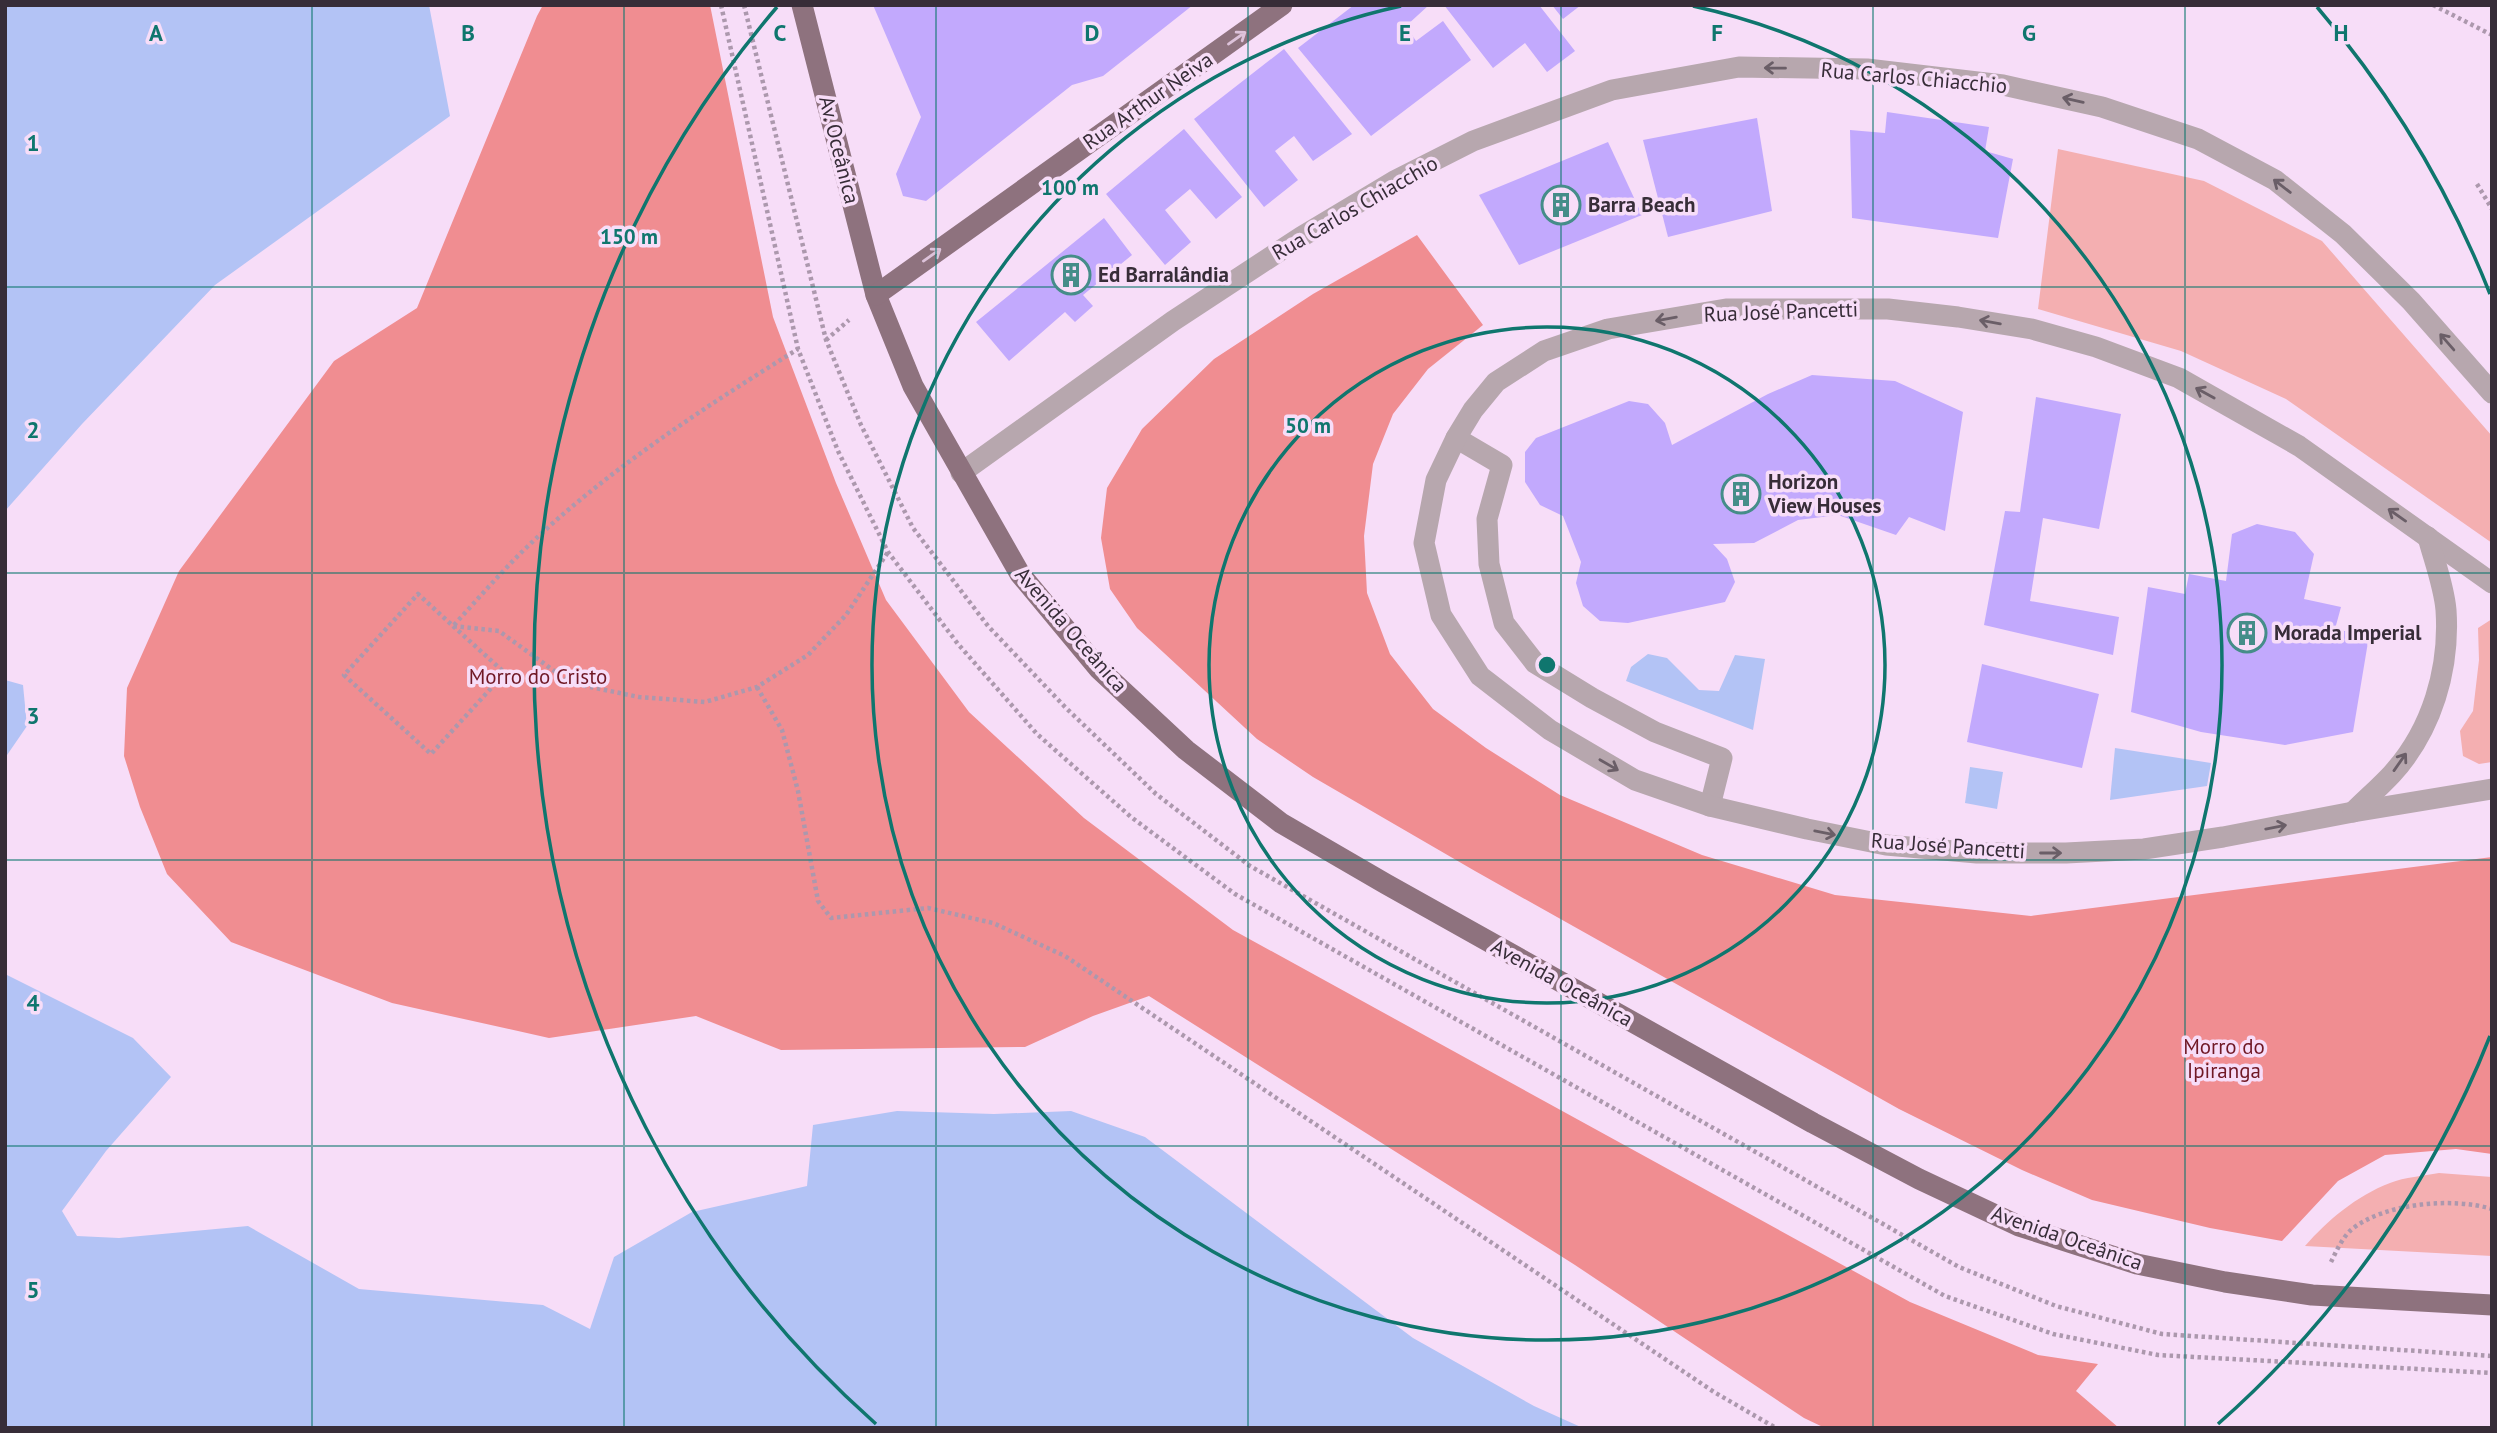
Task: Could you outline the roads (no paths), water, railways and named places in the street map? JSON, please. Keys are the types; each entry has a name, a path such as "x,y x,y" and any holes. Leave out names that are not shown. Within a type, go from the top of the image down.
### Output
{"main road":[{"name":"Av. Oceânica","path":"802,5 876,295"},
{"name":"Rua Arthur Neiva","path":"876,295 1282,5"},
{"name":"Avenida Oceânica","path":"876,295 913,386 1020,574 1099,669 1186,750 1281,823 1813,1123 1919,1179 2019,1226 2137,1264 2225,1282 2312,1295 2492,1305"}],"street":[{"name":"Rua Carlos Chiacchio","path":"961,473 1173,321 1301,237 1396,180 1474,141 1612,90 1739,67 1867,69 2003,85 2102,107 2198,139 2275,180 2343,234 2411,301 2492,393"},
{"name":"Rua José Pancetti","path":"2492,583 2299,446 2179,378 2096,347 2032,330 1958,317 1888,309 1726,309 1608,329 1544,351 1496,382 1474,410 1436,480 1424,542 1441,615 1480,676 1550,730 1635,780 1710,806 1886,845 1977,853 2066,853 2144,849 2492,789"},
{"path":"1457,438 1502,465 1487,519 1489,564 1504,623 1535,663 1655,732 1722,758 1710,806"},
{"path":"2353,812 2393,773 2419,735 2437,697 2445,657 2446,608 2428,537"}],"water":[{"path":"5,5 429,5 450,116 215,285 82,424 5,511"},
{"path":"1648,654 1667,658 1699,690 1719,691 1735,655 1765,659 1753,730 1626,681 1631,667"},
{"path":"5,680 23,685 27,726 5,758"},
{"path":"2115,748 2211,763 2207,786 2110,800"},
{"path":"1970,767 2003,772 1997,809 1965,803"},
{"path":"5,974 133,1038 171,1077 106,1151 62,1211 77,1236 119,1238 248,1226 359,1289 543,1305 590,1329 614,1257 692,1212 807,1186 813,1125 897,1111 994,1114 1071,1111 1145,1137 1413,1338 1534,1406 1583,1428 5,1428"}],"place":[{"name":"Barra Beach","path":"1561,205"},
{"name":"Ed Barralândia","path":"1071,275"},
{"name":"Horizon View Houses","path":"1741,494"},
{"name":"Morada Imperial","path":"2247,633"}],"park label":[{"name":"Morro do Cristo","path":"538,677"},
{"name":"Morro do Ipiranga","path":"2224,1059"}]}
